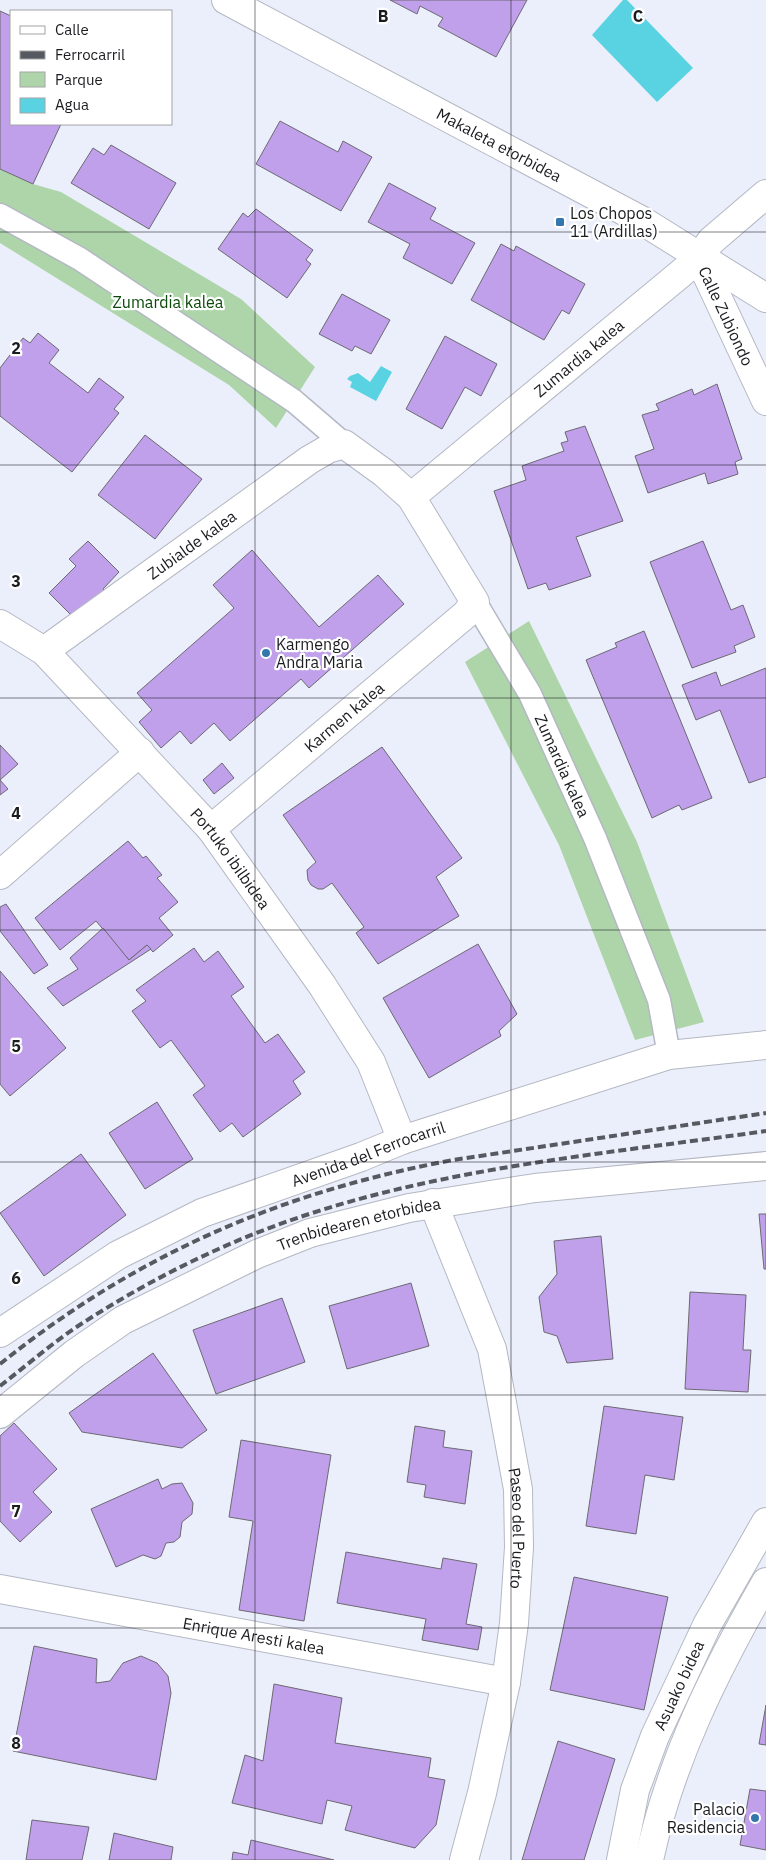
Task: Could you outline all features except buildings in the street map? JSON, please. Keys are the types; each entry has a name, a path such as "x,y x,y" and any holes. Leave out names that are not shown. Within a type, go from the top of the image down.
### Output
{"street":[{"name":"Makaleta etorbidea","path":"226,0 640,220 766,298"},
{"name":"Zumardia kalea","path":"411,497 699,258 711,241 766,194"},
{"name":"Zumardia kalea","path":"0,215 80,259 278,390 294,401 344,444 384,473 411,497 530,694 595,838 659,1000 669,1055"},
{"name":"Calle Zubiondo","path":"699,258 766,401"},
{"name":"Zubialde kalea","path":"44,651 309,460 328,448 344,444"},
{"name":"Karmen kalea","path":"211,829 466,614 475,602"},
{"name":"Portuko ibilbidea","path":"0,624 44,651 211,829 322,985 371,1062 402,1140"},
{"path":"0,875 140,752"},
{"name":"Avenida del Ferrocarril","path":"0,1333 118,1255 202,1213 361,1157 402,1140 669,1055 766,1045"},
{"name":"Trenbidearen etorbidea","path":"0,1414 74,1354 123,1320 257,1254 310,1233 433,1203 596,1180 766,1166"},
{"name":"Paseo del Puerto","path":"433,1203 492,1349 518,1489 519,1547 514,1623 506,1682 482,1793 464,1860"},
{"name":"Asuako bidea","path":"621,1860 635,1790 655,1736 707,1625 766,1522"},
{"name":"Asuako bidea","path":"649,1860 685,1742 727,1650 766,1582"},
{"name":"Enrique Aresti kalea","path":"0,1589 506,1682"}],"green space":[{"name":"Zumardia kalea","path":"0,169 33,184 61,192 241,299 315,367 276,428 229,385 0,243"},
{"path":"529,621 637,842 704,1022 635,1040 559,845 465,662"}],"water":[{"path":"623,0 627,0 693,68 657,102 592,35"},
{"path":"381,366 392,372 376,401 350,387 352,382 347,379 350,376 358,373 370,382"}],"railway":[{"path":"0,1364 52,1325 104,1290 158,1260 213,1233 270,1210 329,1190 390,1173 453,1160 766,1113"},
{"path":"0,1386 68,1333 131,1294 204,1255 288,1221 354,1200 490,1170 766,1131"}],"place":[{"name":"Los Chopos 11 (Ardillas)","path":"560,222"},
{"name":"Karmengo Andra Maria","path":"266,653"},
{"name":"Palacio Residencia","path":"755,1818"}]}
